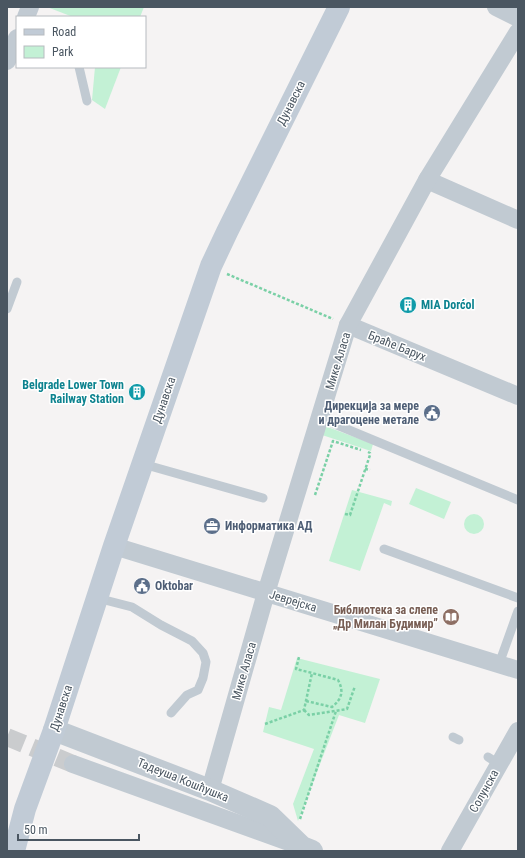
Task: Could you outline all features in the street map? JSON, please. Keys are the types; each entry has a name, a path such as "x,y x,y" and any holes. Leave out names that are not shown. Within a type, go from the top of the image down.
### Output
{"main road":[{"name":"Дунавска","path":"14,851 25,809 54,730 114,546 211,266 221,243 339,7"},
{"name":"Дунавска","path":"7,826 25,809"}],"street":[{"path":"496,7 518,18"},
{"name":"Мике Аласа","path":"210,790 266,593 348,326 427,180 518,32"},
{"path":"427,180 518,220"},
{"name":"Браће Барух","path":"348,326 518,396"},
{"name":"Јеврејска","path":"114,546 518,670"},
{"name":"Тадеуша Кошћушка","path":"54,730 210,790 270,816 308,850"},
{"name":"Солунска","path":"450,851 494,761 518,731"},
{"name":"Тадеуша Кошћушка","path":"73,764 308,850"}],"lane":[{"path":"79,68 87,102"},
{"path":"7,309 17,282"},
{"path":"320,418 518,500"},
{"path":"142,464 263,498"},
{"path":"384,549 518,598"},
{"path":"97,598 138,610 161,625 192,641 203,653 206,662 203,678 198,690 187,695 171,713"},
{"path":"499,664 518,611"}],"path":[{"path":"211,266 348,326"},
{"path":"333,441 370,454 350,515 345,514"},
{"path":"365,469 370,470"},
{"path":"299,657 296,669 338,680 342,692 341,698 332,707 306,701"},
{"path":"304,710 312,673"},
{"path":"304,710 309,715 347,710 355,686"},
{"path":"265,724 304,710"},
{"path":"300,819 336,711"}],"green space":[{"path":"47,7 144,7 140,16 70,16"},
{"path":"95,68 121,68 105,109 92,100"},
{"path":"325,426 373,444 371,451 322,435"},
{"path":"416,488 451,502 444,519 409,504"},
{"path":"352,490 392,501 391,506 384,503 360,571 329,561"},
{"path":"470,514 478,514 484,520 484,528 478,534 470,534 464,528 464,520"},
{"path":"297,658 380,679 365,723 339,715 298,821 293,804 314,749 263,732 269,707 281,710"}],"tunnel":[{"path":"7,737 73,764"}],"place":[{"name":"MIA Dorćol","path":"408,305"},
{"name":"Belgrade Lower Town Railway Station","path":"137,392"},
{"name":"Дирекција за мере и драгоцене метале","path":"432,413"},
{"name":"Информатика АД","path":"212,526"},
{"name":"Oktobar","path":"142,586"},
{"name":"Библиотека за слепе „Др Милан Будимир”","path":"451,617"}]}
